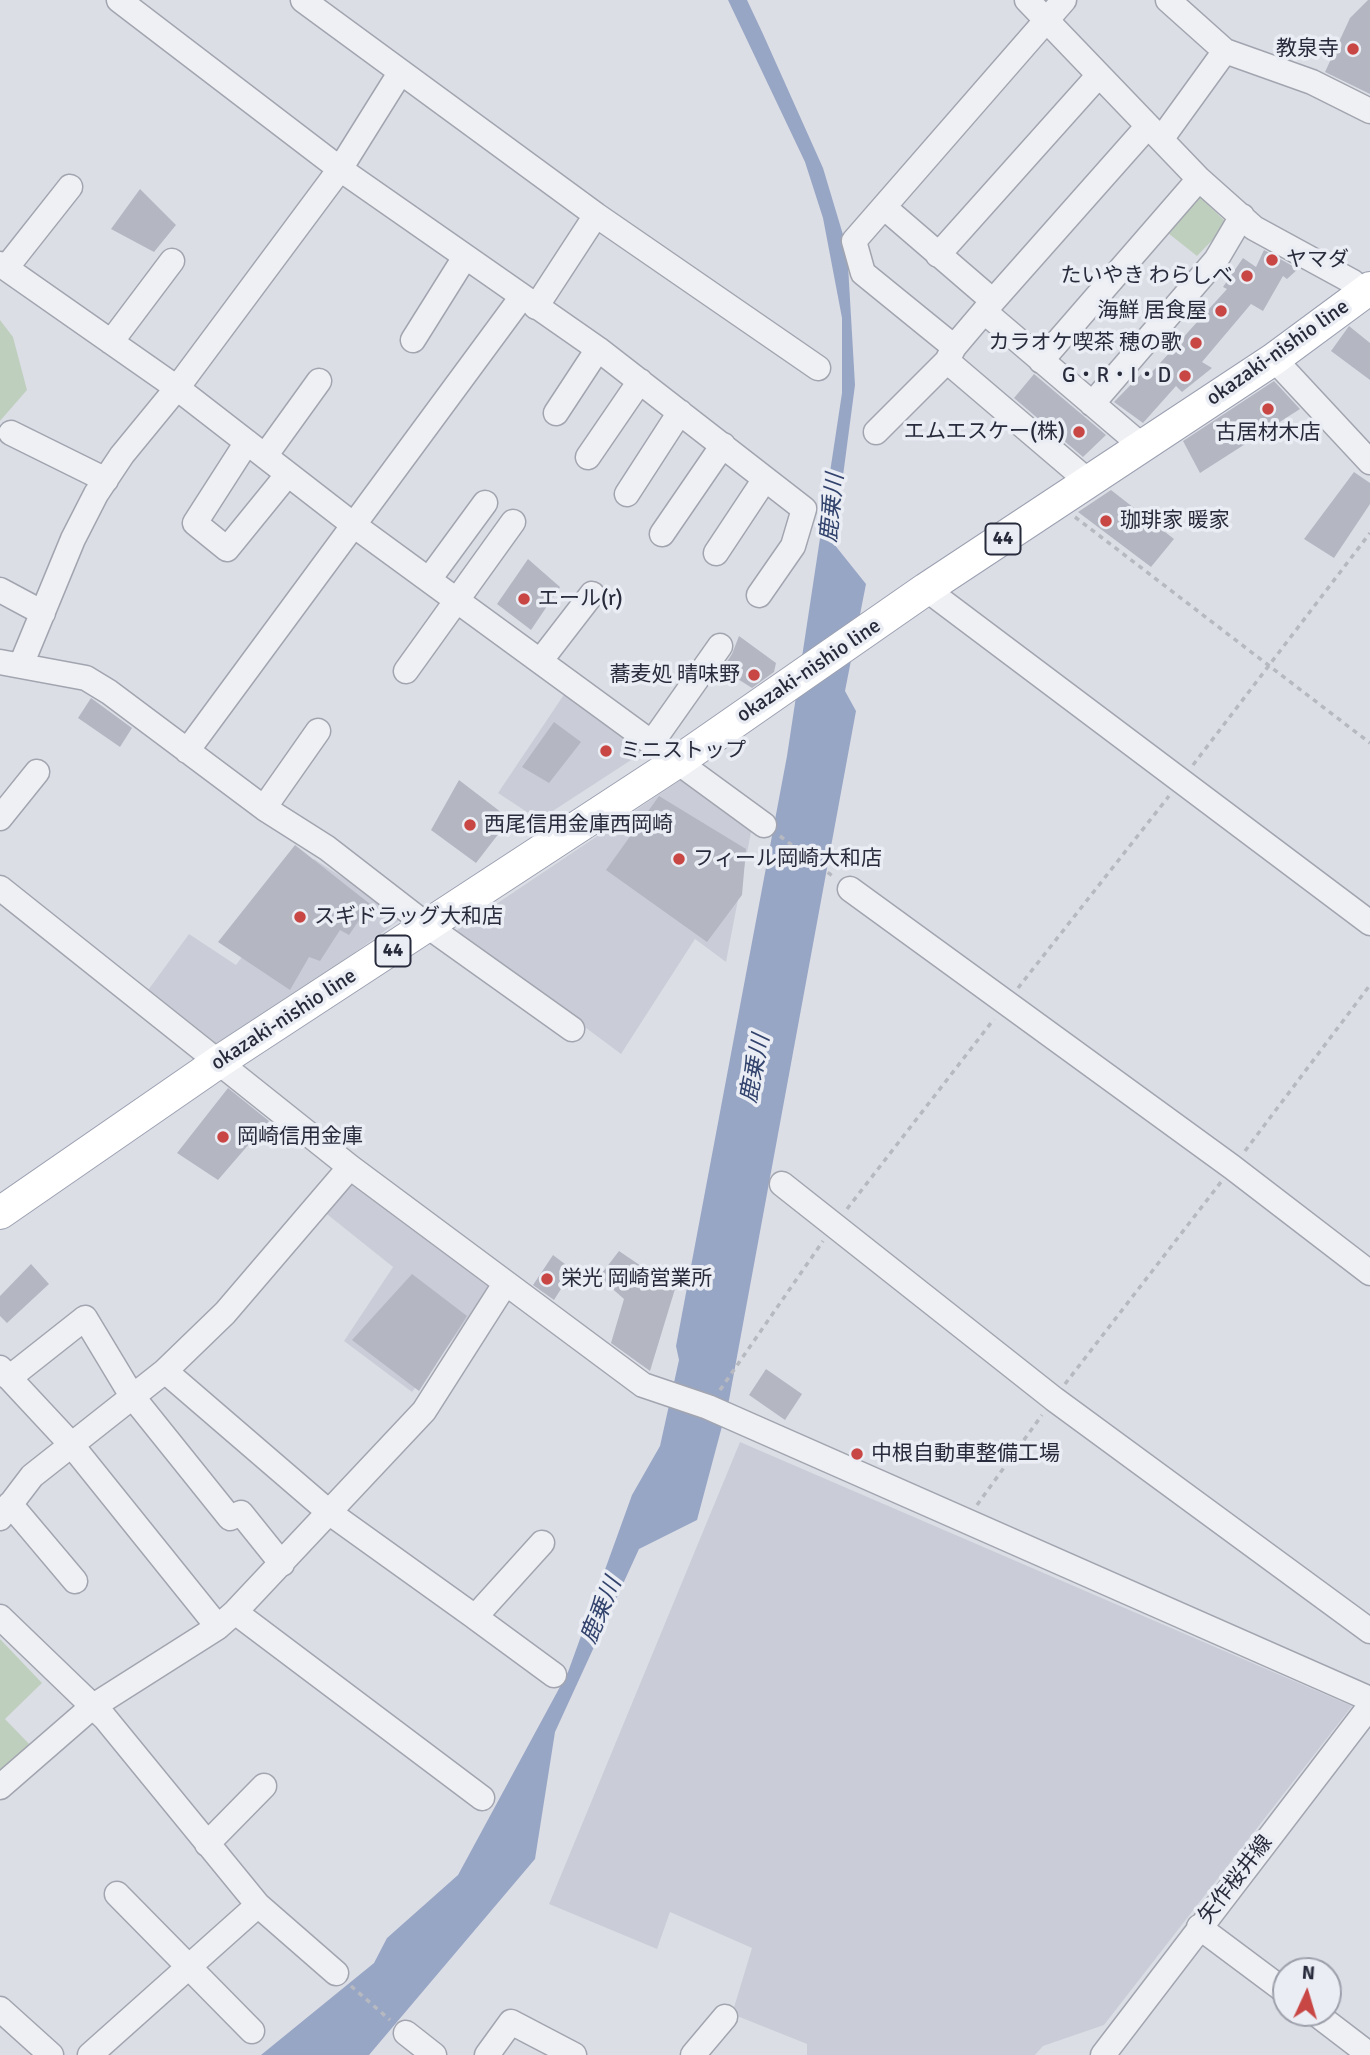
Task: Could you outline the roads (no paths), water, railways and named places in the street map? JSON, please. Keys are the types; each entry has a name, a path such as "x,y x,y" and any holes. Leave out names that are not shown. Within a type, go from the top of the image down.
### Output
{"main road":[{"name":"okazaki-nishio line","path":"0,1213 220,1061 680,761 926,589 1274,359 1366,291"}],"street":[{"path":"119,0 340,169 598,349 804,509 793,546 759,595"},
{"path":"303,0 596,215 818,368"},
{"path":"1027,0 1199,179 1254,228 1366,291"},
{"path":"1064,0 854,241 861,269 1089,482"},
{"path":"1168,0 1225,51 1323,87 1370,111"},
{"path":"876,432 1155,132 1225,51"},
{"path":"400,72 340,169 177,388 122,455 73,539 43,613 11,663 86,678 264,808 327,848 429,927 572,1029"},
{"path":"939,256 1099,75"},
{"path":"1041,361 1199,179"},
{"path":"70,187 3,266 177,388 355,526 653,740 764,825"},
{"path":"885,208 939,256 1041,361 1142,446"},
{"path":"187,751 355,526 596,215"},
{"path":"1092,404 1216,260 1241,216"},
{"path":"413,340 465,257"},
{"path":"111,342 172,261"},
{"path":"556,413 598,349"},
{"path":"1274,359 1370,462"},
{"path":"288,474 227,549 195,523 256,449 319,381"},
{"path":"588,457 639,381"},
{"path":"627,494 680,412"},
{"path":"11,433 106,480"},
{"path":"662,534 723,446"},
{"path":"716,553 765,479"},
{"path":"430,578 485,503"},
{"path":"406,671 513,522"},
{"path":"926,589 1370,923"},
{"path":"0,590 43,613"},
{"path":"541,660 592,594"},
{"path":"653,740 720,646"},
{"path":"264,808 318,731"},
{"path":"0,818 37,772"},
{"path":"0,888 350,1167 643,1385 708,1408 1370,1699"},
{"path":"850,889 1232,1167 1370,1273"},
{"path":"75,1581 5,1511 32,1476 69,1443 165,1371 278,1254 350,1167"},
{"path":"782,1184 833,1227 1054,1399 1370,1631"},
{"path":"0,1787 92,1707 227,1620 424,1411 505,1284"},
{"path":"282,1564 241,1513 230,1518 132,1396 85,1318 5,1373 227,1620 482,1798"},
{"path":"165,1371 330,1513 554,1675"},
{"path":"475,1617 542,1543"},
{"path":"0,1617 105,1718 258,1905 336,1973"},
{"name":"矢作桜井線","path":"1103,2055 1370,1706"},
{"path":"208,1844 264,1786"},
{"path":"117,1894 186,1967 253,2031"},
{"path":"90,2055 258,1905"},
{"path":"1199,1927 1272,1982"},
{"path":"0,2009 51,2055"},
{"path":"693,2055 724,2017"},
{"path":"487,2055 511,2022 574,2055"},
{"path":"1334,2027 1370,2054"},
{"path":"406,2033 435,2055"}],"water":[{"name":"鹿乗川","path":"728,0 747,0 823,168 847,248 855,385 834,544 866,584 845,691 856,711 729,1400 697,1520 639,1549 555,1732 535,1859 369,2055 261,2055 374,1963 387,1938 458,1875 568,1672 632,1495 660,1446 679,1360 676,1346 787,756 842,393 842,318 823,218 805,162"}],"place":[{"name":"教泉寺","path":"1353,49"},
{"name":"ヤマダ","path":"1272,260"},
{"name":"たいやき わらしべ","path":"1247,276"},
{"name":"海鮮 居食屋","path":"1221,311"},
{"name":"カラオケ喫茶 穂の歌","path":"1196,343"},
{"name":"G・R・I・D","path":"1185,376"},
{"name":"古居材木店","path":"1268,409"},
{"name":"エムエスケー(株)","path":"1079,432"},
{"name":"珈琲家 暖家","path":"1106,521"},
{"name":"エール(r)","path":"524,599"},
{"name":"蕎麦処 晴味野","path":"754,675"},
{"name":"ミニストップ","path":"606,751"},
{"name":"西尾信用金庫西岡崎","path":"470,825"},
{"name":"フィール岡崎大和店","path":"679,859"},
{"name":"スギドラッグ大和店","path":"300,917"},
{"name":"岡崎信用金庫","path":"223,1137"},
{"name":"栄光 岡崎営業所","path":"547,1279"},
{"name":"中根自動車整備工場","path":"857,1454"}]}
